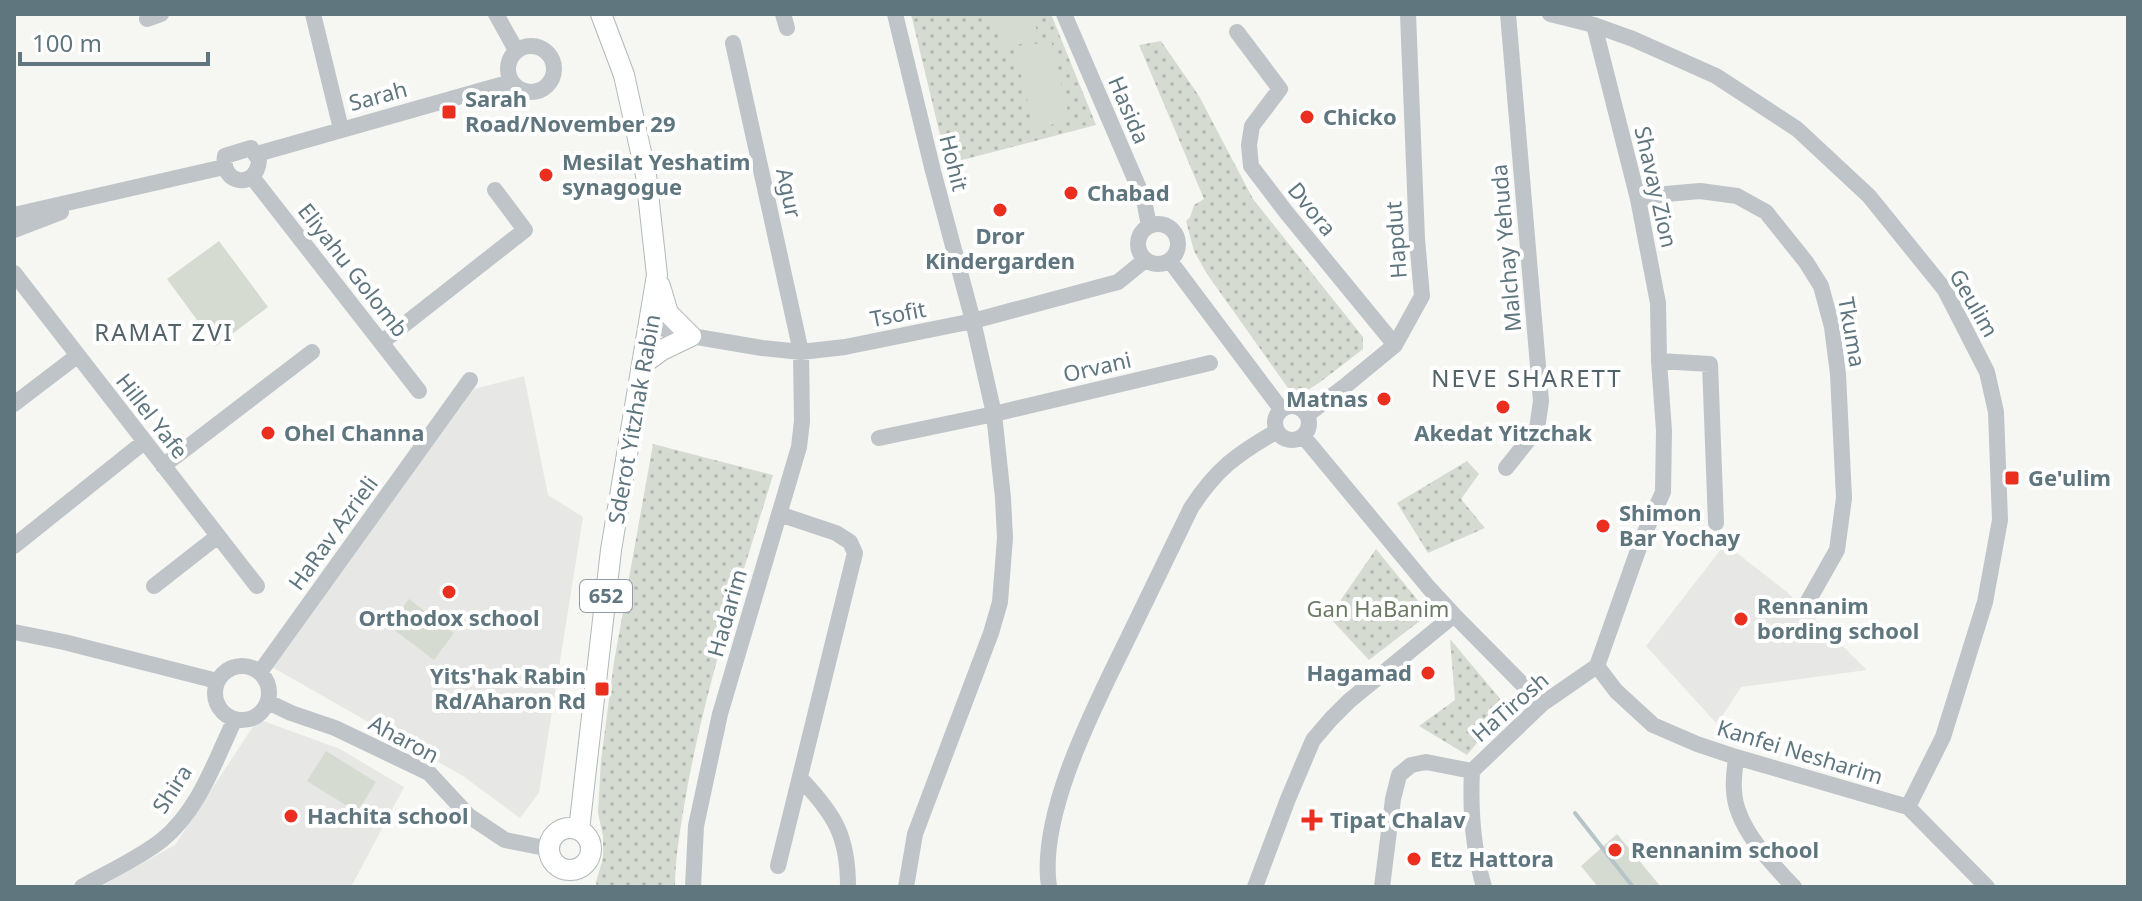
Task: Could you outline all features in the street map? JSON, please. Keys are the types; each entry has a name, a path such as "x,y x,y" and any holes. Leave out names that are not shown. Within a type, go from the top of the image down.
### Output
{"main road":[{"name":"Sderot Yitzhak Rabin","path":"579,830 611,550 657,275 646,175 624,75 601,14"},
{"path":"644,363 691,336 668,313 657,275"},
{"path":"569,828 579,830 589,839 591,854 579,878 570,870 558,866 550,849 552,839 559,831 569,828"}],"street":[{"path":"313,14 341,129"},
{"path":"496,14 516,50"},
{"name":"Hohit","path":"895,14 973,321"},
{"name":"Hasida","path":"1064,14 1144,200 1149,226"},
{"name":"Hapdut","path":"1308,414 1395,345 1422,296 1408,14"},
{"name":"Malchay Yehuda","path":"1506,468 1537,429 1541,401 1508,14"},
{"name":"Geulim","path":"1550,14 1633,39 1716,76 1797,129 1869,196 1945,290 1987,372 1996,412 2000,520 1987,588 1943,737 1908,807"},
{"name":"Shavay Zion","path":"1594,25 1638,199 1658,303 1664,431 1663,492 1642,539 1597,666"},
{"name":"Dvora","path":"1237,32 1280,89 1252,126 1249,145 1251,166 1395,345"},
{"name":"Agur","path":"733,43 801,352"},
{"path":"531,45 551,56 554,71 547,86 532,92 517,88 511,82 508,62 516,50 531,45"},
{"name":"Sarah","path":"257,154 511,82"},
{"path":"251,148 257,154 258,169 247,180 235,179 226,172 225,156 251,148"},
{"path":"14,215 224,167"},
{"name":"Eliyahu Golomb","path":"252,177 419,391"},
{"path":"382,342 525,230 495,190"},
{"name":"Tkuma","path":"1638,199 1700,191 1737,196 1766,212 1821,286 1832,327 1838,374 1844,498 1837,550 1807,603"},
{"path":"14,230 97,196"},
{"path":"1149,226 1168,227 1176,236 1177,249 1170,261 1154,264 1141,256 1137,245 1140,234 1149,226"},
{"name":"Tsofit","path":"650,325 691,336 762,348 801,352 845,347 973,321 1118,282 1145,260"},
{"path":"1170,261 1281,409"},
{"name":"Hillel Yafe","path":"14,273 257,586"},
{"path":"906,887 915,834 1000,602 1005,538 1003,498 994,414 973,321"},
{"path":"163,466 312,352"},
{"name":"Hadarim","path":"693,887 696,826 720,714 799,447 802,421 801,352"},
{"path":"14,404 77,356"},
{"path":"1659,361 1710,364 1716,523"},
{"name":"Orvani","path":"879,438 1210,363"},
{"name":"HaRav Azrieli","path":"260,672 470,380"},
{"path":"1299,406 1308,414 1309,428 1303,436 1292,440 1277,431 1275,422 1281,409 1299,406"},
{"path":"1049,887 1047,852 1062,791 1107,680 1191,508 1204,487 1222,468 1277,431"},
{"path":"1303,436 1454,615 1542,704"},
{"path":"14,546 144,442"},
{"path":"778,866 855,553 850,542 836,533 779,514"},
{"path":"154,586 218,536"},
{"path":"1255,887 1313,740 1349,701 1454,615"},
{"path":"14,632 217,681"},
{"path":"236,666 253,667 260,672 269,686 268,702 264,709 251,719 235,719 219,709 214,691 222,674 236,666"},
{"name":"Kanfei Nesharim","path":"1597,666 1616,691 1653,725 1736,757 1908,807 1987,887"},
{"name":"HaTirosh","path":"1484,887 1476,858 1471,805 1472,771 1542,704 1597,666"},
{"name":"Aharon","path":"268,702 335,728 429,773 469,816 505,840 550,849"},
{"name":"Shira","path":"82,887 161,841 178,825 196,800 235,719"},
{"path":"1736,757 1733,792 1744,826 1794,887"},
{"path":"1382,887 1399,775 1411,765 1426,762 1472,771"},
{"path":"801,779 836,822 845,844 848,887"}],"shaded area":[{"name":"Orthodox school","path":"524,376 548,495 583,517 539,793 520,818 463,776 272,667 474,389"},
{"name":"Rennanim bording school","path":"1725,544 1787,592 1867,670 1741,687 1717,724 1646,646"},
{"name":"Hachita school","path":"258,719 340,749 404,787 351,887 100,887 175,845"}],"green space":[{"path":"911,14 1051,14 1096,125 947,164"},
{"path":"992,14 1032,14 1039,39 1002,49"},
{"path":"1051,40 1070,120 1034,129 1015,49"},
{"path":"1161,41 1199,96 1253,199 1363,337 1363,349 1295,398 1194,251 1186,221 1194,205 1204,199 1139,45"},
{"path":"219,241 268,307 216,346 167,279"},
{"path":"653,444 773,475 703,714 682,818 675,887 597,887 603,858 603,836 598,813 601,760 614,662"},
{"path":"1467,461 1479,474 1461,499 1485,528 1428,553 1397,503"},
{"name":"Gan HaBanim","path":"1376,549 1429,614 1369,660 1329,617"},
{"path":"409,599 454,633 434,660 389,626"},
{"path":"1450,639 1507,707 1467,755 1419,726 1455,700"},
{"path":"326,751 376,782 357,812 307,781"},
{"name":"Rennanim school","path":"1617,834 1661,887 1598,887 1581,866"}],"waterway":[{"path":"1575,813 1633,887"}],"place":[{"name":"Sarah Road/November 29","path":"449,112"},
{"name":"Chicko","path":"1307,117"},
{"name":"Mesilat Yeshatim synagogue","path":"546,175"},
{"name":"Chabad","path":"1071,193"},
{"name":"Dror Kindergarden","path":"1000,210"},
{"name":"Matnas","path":"1384,399"},
{"name":"Akedat Yitzchak","path":"1503,407"},
{"name":"Ohel Channa","path":"268,433"},
{"name":"Ge'ulim","path":"2012,478"},
{"name":"Shimon Bar Yochay","path":"1603,526"},
{"name":"Orthodox school","path":"449,592"},
{"name":"Rennanim bording school","path":"1741,619"},
{"name":"Hagamad","path":"1428,673"},
{"name":"Yits'hak Rabin Rd/Aharon Rd","path":"602,689"},
{"name":"Hachita school","path":"291,816"},
{"name":"Tipat Chalav","path":"1312,820"},
{"name":"Rennanim school","path":"1615,850"},
{"name":"Etz Hattora","path":"1414,859"}],"district":[{"name":"RAMAT ZVI","path":"164,333"},
{"name":"NEVE SHARETT","path":"1527,379"}]}
